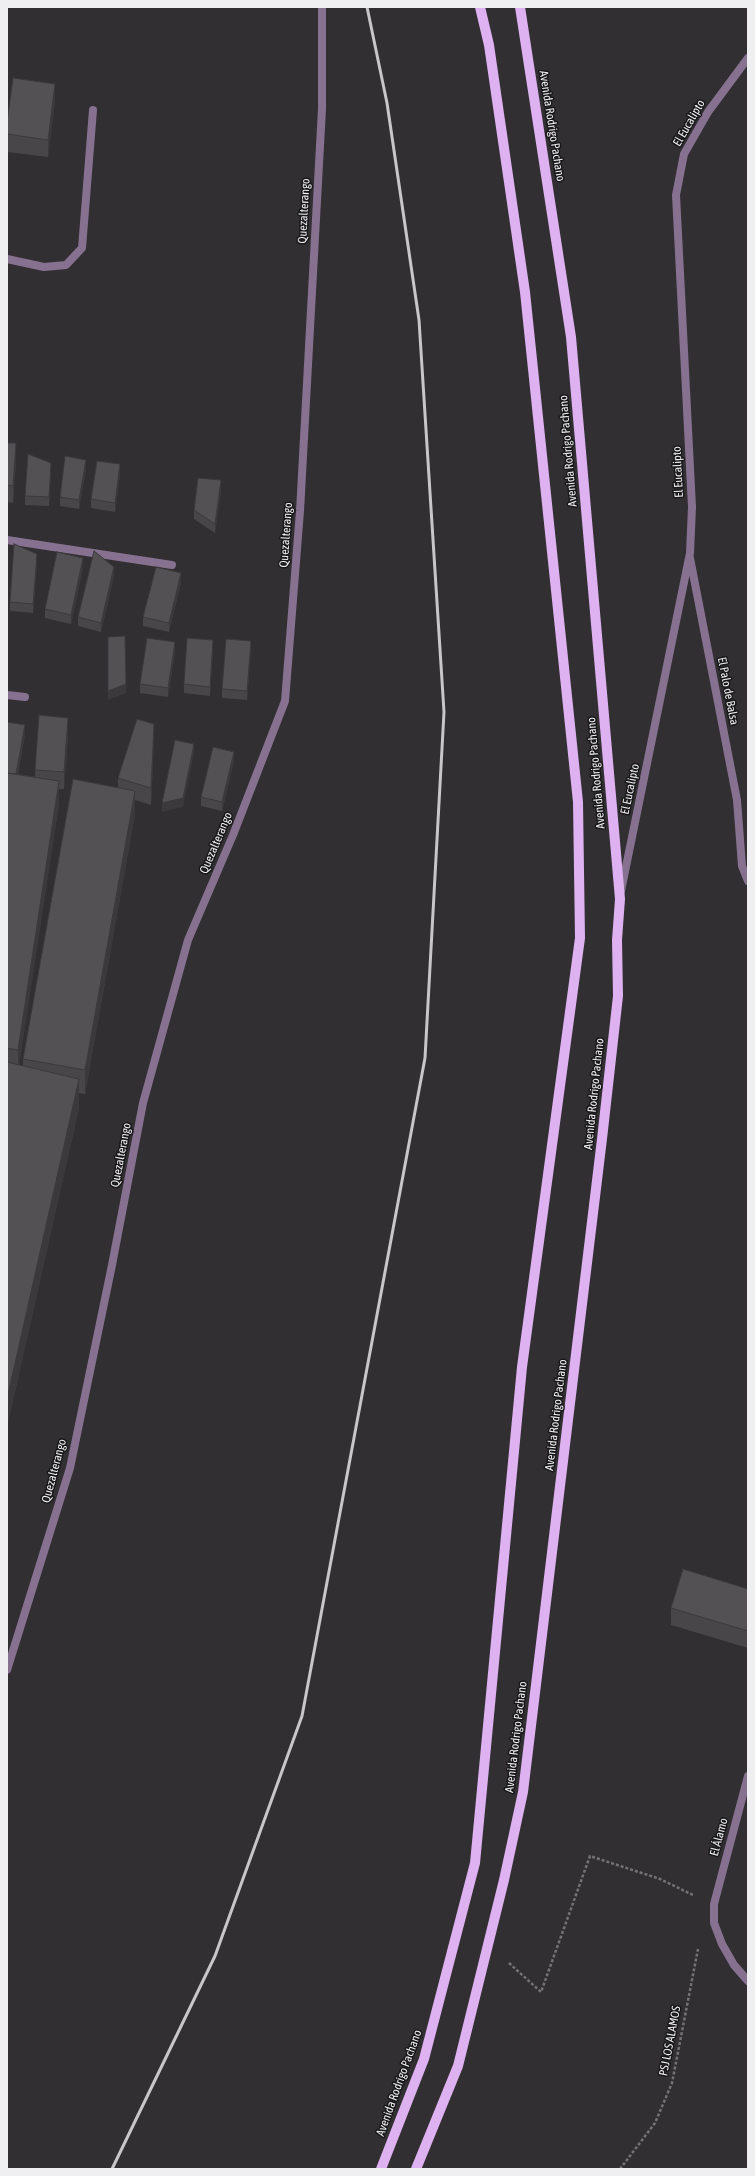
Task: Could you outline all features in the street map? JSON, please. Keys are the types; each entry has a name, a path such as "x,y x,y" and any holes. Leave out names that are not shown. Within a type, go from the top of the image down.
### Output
{"main road":[{"name":"Avenida Rodrigo Pachano","path":"381,2169 424,2059 475,1863 522,1367 580,938 578,802 525,292 489,45 480,7"},
{"name":"Avenida Rodrigo Pachano","path":"416,2169 458,2066 489,1945 523,1792 618,996 617,940 620,899 571,337 520,7"}],"street":[{"name":"Quezalterango","path":"7,1670 70,1468 112,1265 143,1103 188,940 233,835 285,700 300,503 321,117 322,7"},
{"name":"El Eucalipto","path":"620,899 690,553 692,507 676,195 684,154 708,112 748,58"},
{"path":"7,259 44,267 66,265 82,248 93,110"},
{"path":"7,540 172,565"},
{"name":"El Palo de Balsa","path":"690,553 737,800 742,866 748,881"},
{"path":"7,695 25,697"},
{"name":"El Álamo","path":"748,1776 714,1904 714,1923 722,1944 734,1965 748,1981"}],"path":[{"path":"489,1945 541,1992 590,1856 660,1879 714,1904"},
{"name":"PSJ LOS ALAMOS","path":"620,2169 655,2123 672,2083 700,1943"}],"building":[{"path":"13,78 55,84 48,140 7,134 7,122"},
{"path":"7,443 16,443 13,486 7,485"},
{"path":"28,454 51,463 49,497 25,496"},
{"path":"65,456 86,460 79,500 60,497"},
{"path":"97,461 120,464 115,503 91,499"},
{"path":"198,478 221,480 215,524 194,510"},
{"path":"14,544 37,554 33,604 10,602"},
{"path":"94,551 114,567 101,623 78,617"},
{"path":"57,552 83,558 71,615 45,609"},
{"path":"156,567 181,573 169,623 143,617"},
{"path":"125,636 126,684 108,691 108,637"},
{"path":"147,638 175,642 168,688 140,684"},
{"path":"187,638 213,640 210,687 184,684"},
{"path":"226,639 251,641 247,691 222,689"},
{"path":"39,715 68,718 64,772 35,770"},
{"path":"137,719 154,724 151,788 118,778"},
{"path":"7,722 25,725 16,774 7,773"},
{"path":"175,740 194,744 183,798 162,803"},
{"path":"213,747 234,752 222,802 201,797"},
{"path":"7,773 59,781 18,1050 7,1048"},
{"path":"73,779 135,791 85,1070 23,1059"},
{"path":"7,1062 79,1079 7,1399"},
{"path":"683,1569 748,1589 748,1631 671,1608"}],"railway":[{"path":"112,2169 215,1956 302,1716 425,1058 444,712 419,320 387,103 367,7"}]}
